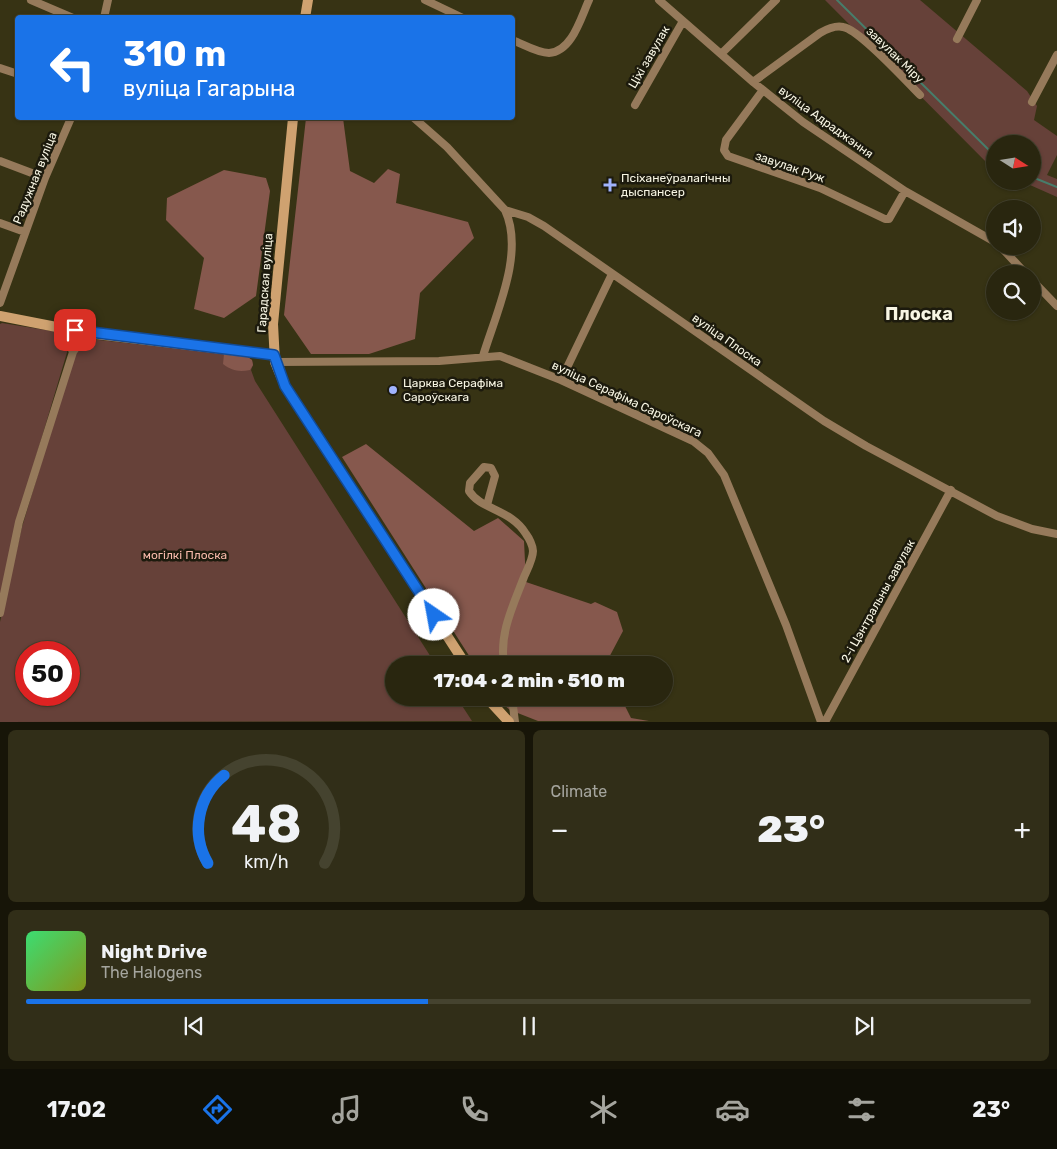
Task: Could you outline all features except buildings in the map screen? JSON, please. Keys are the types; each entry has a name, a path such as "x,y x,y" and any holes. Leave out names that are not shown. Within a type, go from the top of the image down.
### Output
{"main road":[{"path":"306,15 308,0"},
{"name":"Гарадская вуліца","path":"293,120 273,324 274,358 289,391 460,656"},
{"path":"0,316 87,333 274,358"},
{"path":"495,706 509,722"}],"street":[{"path":"31,0 66,15"},
{"path":"105,15 108,0"},
{"path":"425,0 458,15"},
{"path":"515,41 542,52 549,53 561,49 570,39 589,0"},
{"name":"вуліца Адраджэння","path":"659,0 753,82 815,130 905,191 986,237"},
{"path":"721,54 776,0"},
{"path":"957,39 978,0"},
{"name":"Ціхі завулак","path":"635,105 683,21"},
{"name":"завулак Міру","path":"753,82 820,33 842,26 858,35 920,95"},
{"path":"1032,102 1057,55"},
{"path":"0,68 15,73"},
{"name":"завулак Руж","path":"763,90 726,140 724,150 728,156 812,185 885,219 889,219 905,191"},
{"name":"Радужная вуліца","path":"0,303 45,178 70,120"},
{"name":"вуліца Плоска","path":"416,120 446,147 505,210 537,222 824,421 866,446 1009,522 1057,534"},
{"path":"0,161 45,178"},
{"path":"483,356 512,259 512,227 505,210"},
{"path":"0,223 25,232"},
{"path":"1008,255 1018,265"},
{"path":"561,380 612,274"},
{"path":"1041,289 1057,306"},
{"path":"62,328 73,352"},
{"path":"0,613 19,522 73,352 87,333"},
{"name":"вуліца Серафіма Сароўскага","path":"274,358 439,361 483,356 508,357 693,441 714,460 724,475 782,616 821,722"},
{"path":"488,504 495,476 491,468 484,467 479,470 468,489 472,496 518,522 528,536 533,552 505,627 502,645 503,656"},
{"name":"2-і Цэнтральны завулак","path":"825,722 951,490"},
{"path":"513,706 515,722"}],"green space":[{"path":"825,0 920,0 1027,91 1037,106 1034,120 1057,136 1057,155 1047,175 1057,179 1057,197 1041,190 1041,135 986,135 986,162"},
{"path":"0,324 58,332 64,338 68,349 17,521 0,604"},
{"name":"могілкі Плоска","path":"90,339 246,356 252,360 251,370 255,381 430,656 385,656 385,706 462,706 472,721 0,722 0,622 22,527 74,355 83,343"}],"shaded area":[{"path":"306,120 343,120 350,171 374,183 388,169 400,174 396,203 468,222 474,238 420,293 415,339 369,354 311,354 284,315"},
{"path":"224,170 266,178 270,191 256,296 224,318 194,309 204,258 166,220 167,198"},
{"path":"224,354 246,356 252,360 253,365 250,370 233,370 223,364"},
{"path":"366,444 474,531 498,518 524,541 526,582 591,604 595,602 617,612 623,631 610,656 469,656 342,457"},
{"path":"505,706 625,706 631,718 649,721 538,721 510,710"}],"waterway":[{"path":"837,0 986,147"},
{"path":"1041,181 1057,187"}],"place":[{"name":"Псіханеўралагічны дыспансер","path":"610,185"},
{"name":"Царква Серафіма Сароўскага","path":"393,390"}],"district":[{"name":"Плоска","path":"919,314"}],"route":[{"path":"75,330 274,355 280,377 285,386 434,615"}]}
